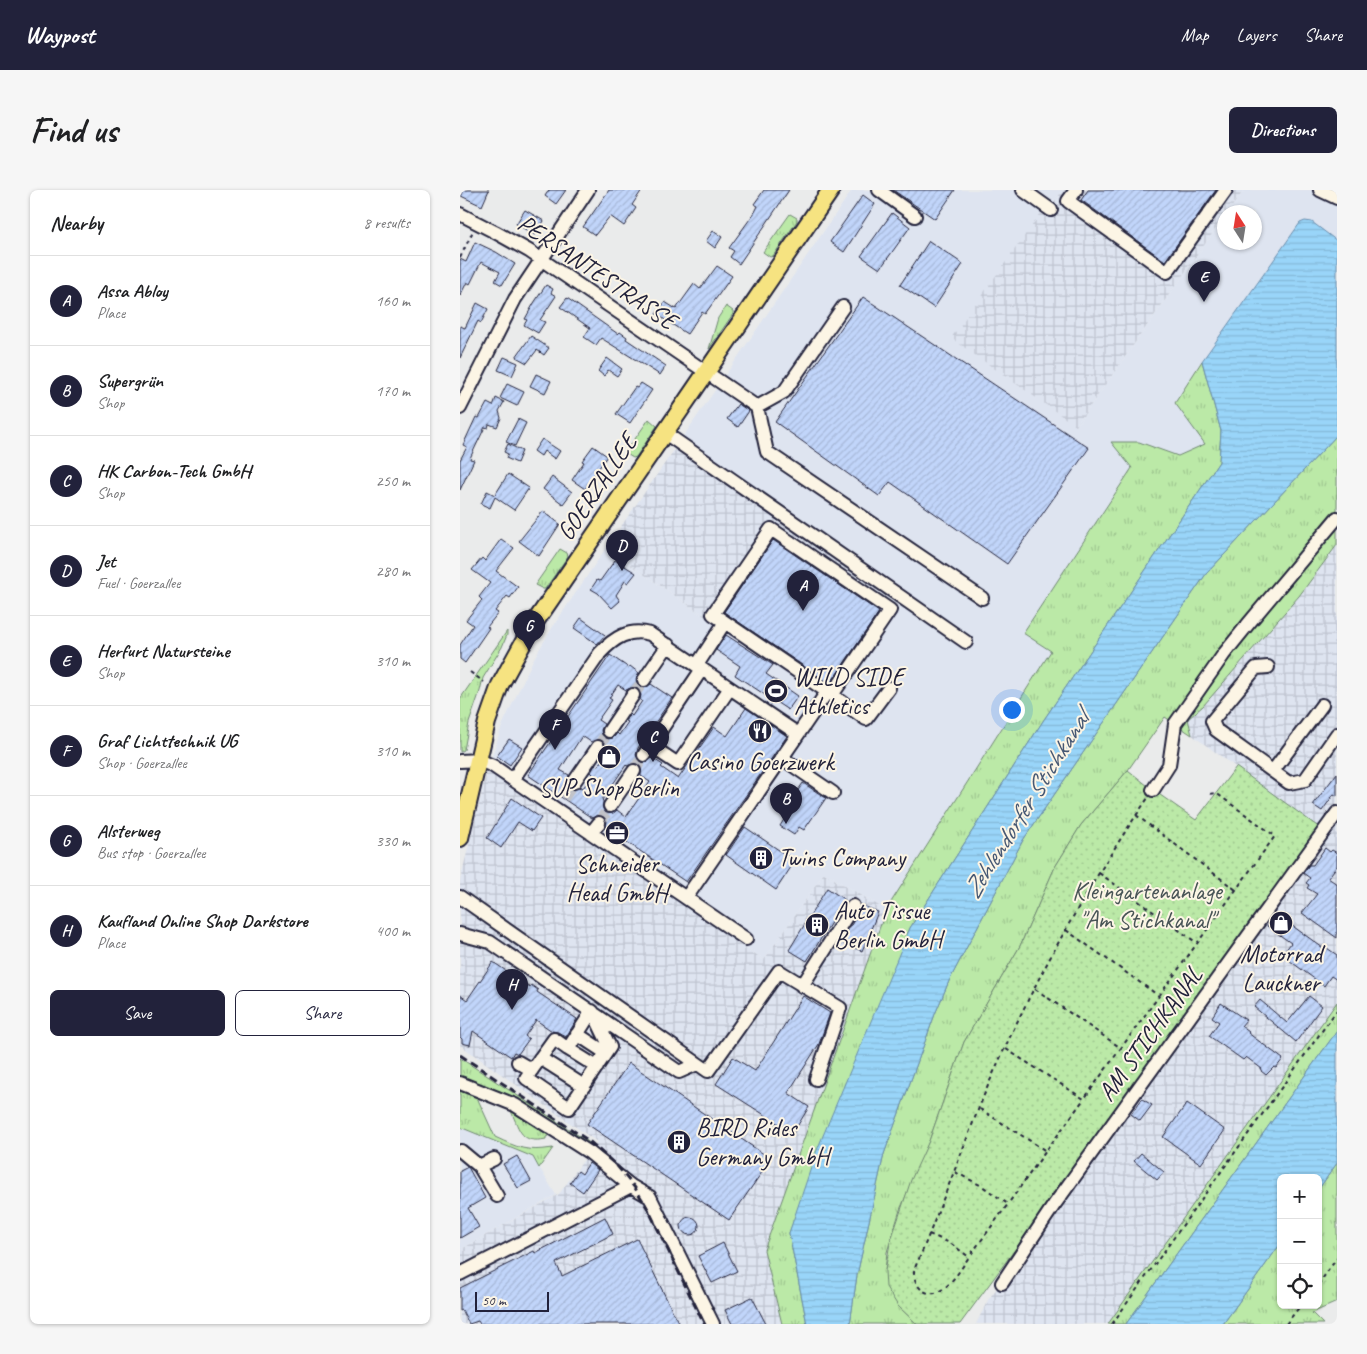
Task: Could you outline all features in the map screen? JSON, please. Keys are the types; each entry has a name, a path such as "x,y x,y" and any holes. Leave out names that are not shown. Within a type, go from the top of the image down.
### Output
{"main road":[{"name":"GOERZALLEE","path":"460,838 480,770 487,722 500,686 530,631 831,190"}],"street":[{"path":"460,408 506,315 588,190"},
{"path":"879,190 916,216"},
{"path":"1023,190 1051,210"},
{"path":"1076,190 1068,200 1167,272 1226,190"},
{"path":"1320,190 1337,198"},
{"name":"PERSANTESTRASSE","path":"460,214 541,259 757,407"},
{"path":"843,307 784,392 757,407 767,452 982,598"},
{"path":"665,433 966,642"},
{"path":"1153,790 1169,765 1175,724 1249,622 1337,518"},
{"path":"686,898 798,734 829,694 890,610 771,529 713,614 829,694 866,719 889,688"},
{"path":"725,622 700,667 648,750 678,764 730,688"},
{"path":"513,779 600,653 608,644 633,631 650,634 668,645 798,734"},
{"path":"644,680 668,645"},
{"path":"1268,667 1256,668 1212,720 1216,730 1289,783 1305,780 1337,734"},
{"path":"609,731 633,695"},
{"path":"1273,771 1322,705"},
{"path":"574,782 598,747"},
{"path":"782,758 832,793"},
{"path":"460,761 480,770 513,779 559,804 595,828 686,898 746,939"},
{"path":"610,806 634,771"},
{"name":"AM STICHKANAL","path":"1002,1283 1054,1205 1337,813"},
{"path":"460,897 708,1071 779,971 840,1008 816,1079"},
{"path":"802,986 853,906"},
{"path":"460,934 490,942 679,1072 698,1064"},
{"path":"568,1049 592,1011"},
{"path":"592,1011 610,1048 569,1108 526,1078 554,1039 596,1067"},
{"path":"578,1034 606,1053"},
{"path":"540,1058 584,1086"},
{"path":"518,1062 532,1070"},
{"path":"460,1083 515,1105 590,1152 631,1186 650,1197 713,1324"},
{"path":"461,1151 479,1166 497,1196"},
{"path":"479,1166 494,1159"},
{"path":"460,1274 631,1186"}],"path":[{"path":"460,258 474,229"},
{"path":"470,672 484,682"},
{"path":"1153,790 1099,873 1066,930 1005,1049 914,1272 916,1284 926,1292 941,1291 954,1278 1275,836 1216,793 1208,794"},
{"path":"1136,815 1236,890"},
{"path":"1099,873 1197,943"},
{"path":"1066,930 1159,996"},
{"path":"1035,989 1121,1048"},
{"path":"1112,1324 1337,1010"},
{"path":"1005,1049 1084,1099"},
{"path":"980,1109 1046,1151"},
{"path":"954,1171 982,1186 1008,1204"},
{"path":"929,1234 950,1243 969,1257"},
{"path":"1322,1279 1336,1260"},
{"path":"1286,1324 1299,1309"}],"shaded area":[{"path":"852,190 1063,190 1054,202 1046,206 1076,426 1217,227 1217,250 1262,250 1262,205 1233,205 1244,190 1337,190 1337,241 1311,222 1300,223 1202,361 1175,403 1206,444 1178,456 1139,442 1132,468 1024,633 1051,651 886,910 824,873 764,960 487,771 502,726 533,660 552,628 606,548 830,703 905,593 681,440"},
{"path":"1063,190 1244,190 1233,205 1217,205 1217,227 1076,426 951,338 1046,206 1054,202"},
{"path":"681,440 905,593 830,703 606,548"},
{"path":"1337,545 1337,803 1332,810 1326,812 1327,817 1319,828 1192,735 1188,719 1203,706 1299,596"},
{"path":"487,771 764,960 824,873 886,910 764,1250 782,1324 460,1324 460,1250 559,1194 597,1142 460,1045 460,881"},
{"path":"1337,823 1337,1006 1108,1324 976,1324 988,1300"},
{"path":"460,1127 533,1157 556,1195 460,1250"}],"green space":[{"path":"790,214 797,218 797,221 773,256 770,257 763,252"},
{"path":"726,306 733,311 733,314 709,349 718,318"},
{"path":"1202,361 1221,431 1219,462 1043,721 910,928 789,1233 807,1324 782,1324 764,1250 886,910 1051,651 1023,633 1132,468 1111,442 1139,442 1178,456 1205,444 1175,403"},
{"path":"649,419 657,426 636,457 633,458 625,453"},
{"path":"1337,435 1337,545 1299,596 1203,706 1188,719 1192,735 1165,717 1128,770 1081,825 1055,867 1020,946 964,1042 929,1141 900,1210 887,1252 885,1271 898,1306 917,1324 850,1324 857,1275 884,1154 949,981 1023,840 1206,574"},
{"path":"560,549 567,553 568,556 545,589 535,585"},
{"path":"507,631 502,647 483,678 469,723 464,750 460,752 460,699"},
{"name":"Kleingartenanlage \"Am Stichkanal\"","path":"1236,767 1324,831 960,1324 917,1324 898,1306 886,1287 885,1271 890,1243 911,1180 929,1141 964,1042 1020,946 1055,867 1081,825 1128,770 1196,820"},
{"path":"1337,1002 1337,1031 1126,1324 1108,1324"},
{"path":"460,1058 594,1147 519,1101 460,1076"},
{"path":"460,1087 475,1093 495,1137 523,1148 536,1150 553,1148 539,1168 533,1157 460,1127"},
{"path":"511,1111 549,1134 546,1139 531,1140 526,1138 519,1130"},
{"path":"1337,1163 1337,1302 1322,1309 1322,1219 1322,1184"},
{"path":"1277,1249 1277,1309 1321,1309 1312,1313 1323,1324 1223,1324"}],"water":[{"name":"Zehlendorfer Stichkanal","path":"1305,221 1312,222 1337,241 1337,435 1206,574 1023,840 949,981 884,1154 857,1275 850,1324 807,1324 789,1233 817,1150 910,928 1043,721 1219,462 1221,431 1202,361 1300,223"},
{"path":"1337,1031 1337,1163 1322,1184 1322,1174 1277,1174 1277,1249 1223,1324 1126,1324"}],"building":[{"path":"464,190 489,190 482,206 461,196"},
{"path":"549,190 566,190 556,204 545,196"},
{"path":"609,190 642,190 632,205 636,208 624,226 610,216 595,235 583,227"},
{"path":"764,190 789,190 739,264 730,257 734,251 729,248 755,212 758,206 754,204"},
{"path":"893,190 955,190 935,219"},
{"path":"1088,190 1216,190 1165,261 1081,200"},
{"path":"863,195 875,204 844,252 830,242"},
{"path":"525,210 544,221 535,235 516,224"},
{"path":"892,213 910,227 880,269 861,256"},
{"path":"713,231 722,237 715,248 706,241"},
{"path":"929,241 963,264 934,308 900,285"},
{"path":"475,242 515,264 502,285 495,281 500,272 481,262 470,284 467,282 460,296 460,259 466,262"},
{"path":"717,266 732,276 705,314 702,312 687,334 656,314 665,302 676,309 694,284 700,289"},
{"path":"546,285 553,289 551,293 556,296 540,320 545,322 538,333 524,325 527,320 525,319"},
{"path":"863,297 1089,448 1007,564 890,482 879,496 775,422"},
{"path":"567,298 618,334 620,332 627,337 626,339 666,366 660,375 601,338 596,345 584,337 590,328 560,307"},
{"path":"477,303 488,309 481,323 478,321 460,358 460,326 465,328"},
{"path":"531,336 549,348 544,355 537,350 527,363 516,357"},
{"path":"504,357 518,363 512,376 498,370"},
{"path":"607,358 622,369 617,376 608,370 604,376 598,371"},
{"path":"536,374 551,381 545,393 530,386"},
{"path":"641,383 652,390 630,423 616,414 635,387 637,388"},
{"path":"507,384 524,392 517,406 500,398"},
{"path":"496,398 504,402 499,411 501,418 497,427 489,424 488,428 485,427 471,456 470,459 474,460 460,490 460,460 467,447 463,445 476,417 479,418 487,403 493,406"},
{"path":"738,404 749,411 738,427 727,419"},
{"path":"518,419 526,423 515,446 506,442"},
{"path":"542,439 560,451 555,459 544,451 541,456 534,451"},
{"path":"508,444 522,451 517,463 506,458 508,454 504,452"},
{"path":"593,446 607,456 585,489 572,480"},
{"path":"508,474 529,488 514,510 495,497 490,508 481,504 487,491 495,495"},
{"path":"552,477 572,492 563,504 543,489"},
{"path":"543,511 560,524 539,556 519,541"},
{"path":"501,539 514,548 496,571 518,587 510,598 507,596 495,611 498,613 465,663 460,659 460,645 473,625 466,620 482,600 479,597 490,583 472,570 482,558 485,561"},
{"path":"773,540 879,612 830,684 724,612"},
{"path":"615,560 636,573 628,583 625,581 616,595 620,601 612,608 598,593 591,589 597,580 600,581"},
{"path":"581,618 605,635 597,644 574,628"},
{"path":"726,635 773,665 766,674 798,696 788,710 735,675 740,666 716,650"},
{"path":"610,655 639,673 636,680 639,686 644,688 651,684 672,698 638,748 636,755 640,762 647,762 652,758 678,779 714,727 727,736 746,708 787,736 686,882 606,828 607,821 604,816 597,815 592,818 528,775","holes":["618,685 626,690 633,687 638,689 641,695 640,700 642,701 632,716 630,714 626,721 628,722 619,735 617,733 613,738 608,739 602,735 601,730 604,724 598,720 612,700 609,698","582,736 591,742 602,740 605,744 605,751 607,753 597,767 595,765 591,772 593,774 583,788 573,790 567,785 566,781 569,775 560,770","634,763 641,767 641,776 650,782 626,817 617,810 613,813 606,813 603,809 602,800 627,766"]},
{"path":"509,739 522,747 510,765 497,756"},
{"path":"1337,773 1337,796 1334,794 1322,811 1313,805"},
{"path":"803,783 826,798 804,830 799,827 794,835 780,826 785,818 781,815"},
{"path":"512,798 541,818 532,831 518,822 501,848 487,838"},
{"name":"Twins Company","path":"745,827 795,861 776,890 726,855"},
{"path":"1325,848 1330,852 1332,850 1337,853 1337,866 1328,878 1337,884 1337,938 1302,913 1317,894 1307,888 1309,885 1306,883 1310,878 1303,873 1309,865 1313,865"},
{"name":"Auto Tissue Berlin GmbH","path":"827,888 845,900 807,961 789,950"},
{"path":"861,905 878,912 862,951 841,942"},
{"path":"1276,914 1323,948 1324,946 1337,955 1337,980 1331,976 1324,986 1282,955 1291,943 1267,926"},
{"path":"493,962 530,987 531,985 538,990 537,992 577,1019 566,1037 552,1031 536,1020 525,1036 529,1039 518,1054 514,1052 511,1057 473,1031 470,1045 462,1043 460,1037 460,995 467,1000"},
{"path":"803,996 830,1013 819,1044 788,1093 809,1107 793,1133 716,1084 733,1057 755,1071"},
{"path":"1309,996 1322,1006 1296,1042 1254,1007 1260,1000 1287,1023"},
{"path":"1221,1003 1246,1020 1241,1026 1248,1033 1283,1059 1276,1068 1274,1067 1266,1075 1261,1071 1262,1069 1246,1057 1243,1060 1209,1036 1219,1022 1212,1017"},
{"name":"BIRD Rides Germany GmbH","path":"629,1063 771,1159 729,1220 587,1124"},
{"path":"1142,1099 1152,1105 1140,1121 1131,1114"},
{"path":"1187,1103 1225,1130 1201,1164 1163,1137"},
{"path":"1141,1153 1164,1172 1157,1180 1134,1161"},
{"path":"517,1156 531,1181 518,1188 503,1164"},
{"path":"589,1163 598,1170 583,1192 570,1183 578,1171 582,1174"},
{"path":"468,1167 485,1198 468,1208 479,1227 460,1238 460,1171"},
{"path":"605,1217 613,1234 556,1263 562,1276 637,1239 679,1324 480,1324 478,1321 469,1324 462,1310 460,1311 460,1288 534,1251 535,1253"},
{"path":"686,1217 694,1217 699,1222 697,1233 686,1235 681,1230 681,1222"},
{"path":"723,1243 737,1271 712,1283 698,1256"},
{"path":"752,1297 766,1324 732,1324 725,1310"}],"tunnel":[{"path":"633,695 644,680"},
{"path":"598,747 609,731"},
{"path":"634,771 644,755"},
{"path":"563,798 574,782"},
{"path":"599,823 610,806"}],"railway":[{"path":"460,1055 589,1141 618,1167 635,1188 648,1209 704,1324"}],"place":[{"name":"Herfurt Natursteine","path":"1204,302"},
{"name":"Jet","path":"622,571"},
{"name":"Assa Abloy","path":"803,611"},
{"name":"Alsterweg","path":"529,651"},
{"name":"WILD SIDE Athletics","path":"776,691"},
{"name":"Casino Goerzwerk","path":"760,731"},
{"name":"Graf Lichttechnik UG","path":"555,750"},
{"name":"SUP Shop Berlin","path":"609,757"},
{"name":"HK Carbon-Tech GmbH","path":"653,762"},
{"name":"Supergrün","path":"786,824"},
{"name":"Schneider Head GmbH","path":"617,833"},
{"name":"Twins Company","path":"761,858"},
{"name":"Motorrad Lauckner","path":"1281,923"},
{"name":"Auto Tissue Berlin GmbH","path":"817,925"},
{"name":"Kaufland Online Shop Darkstore","path":"512,1010"},
{"name":"BIRD Rides Germany GmbH","path":"679,1142"}]}
